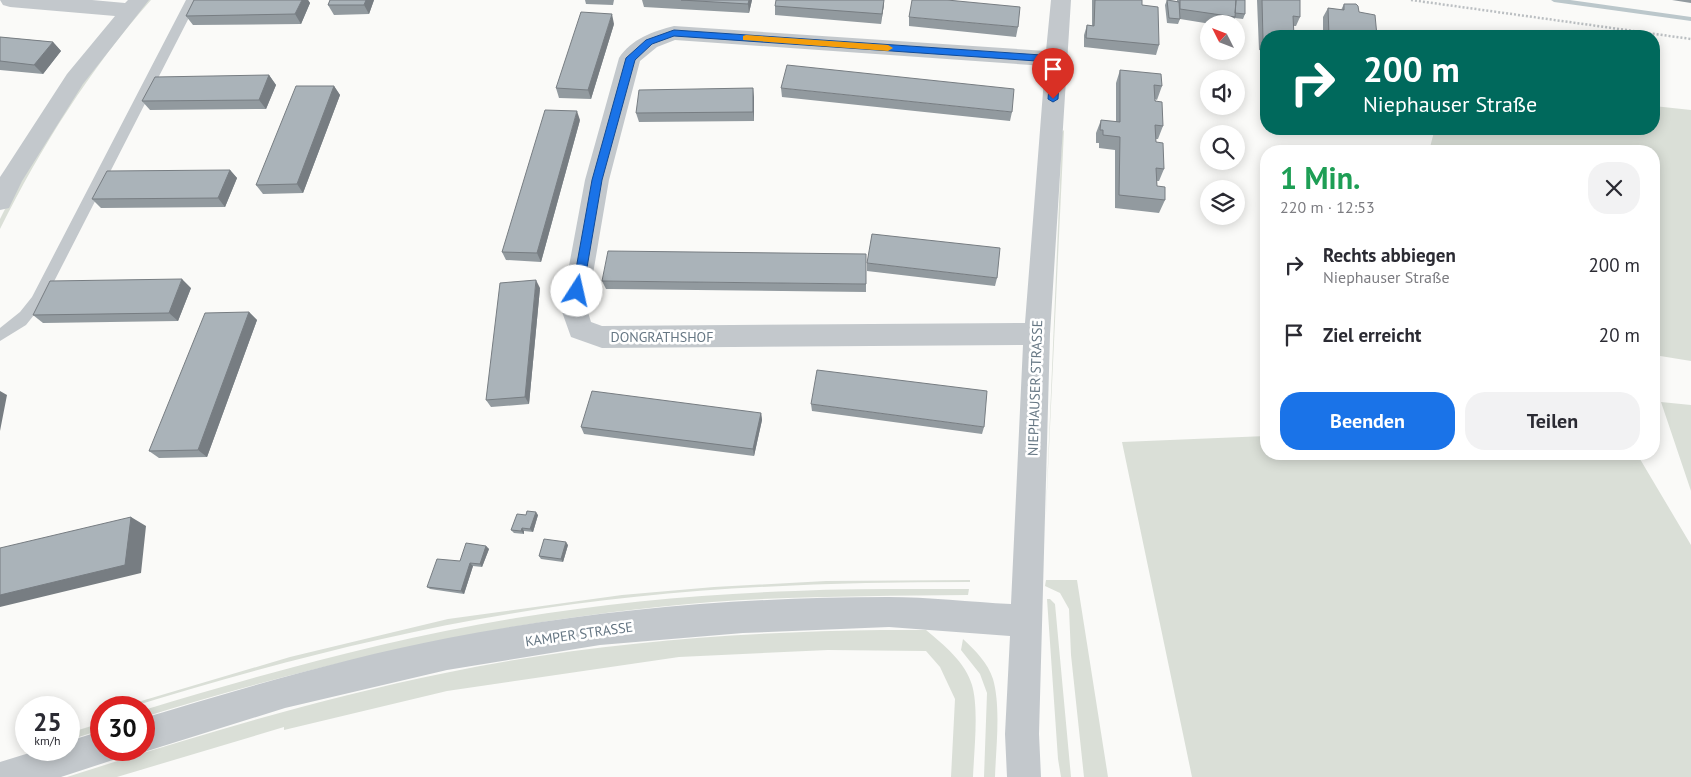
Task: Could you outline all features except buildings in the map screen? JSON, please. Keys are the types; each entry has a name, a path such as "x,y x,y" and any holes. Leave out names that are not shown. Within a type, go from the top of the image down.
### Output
{"street":[{"path":"10,0 134,5"},
{"name":"NIEPHAUSER STRASSE","path":"1024,777 1022,734 1037,334 1061,0"},
{"path":"0,201 6,177 75,80 134,5"},
{"name":"DONGRATHSHOF","path":"1037,334 602,337 580,329 574,309 597,180 630,58 649,42 674,33 1056,60"},
{"name":"KAMPER STRASSE","path":"155,732 285,692 447,654 600,629 743,617 889,612 1026,621"},
{"path":"6,777 90,751"}],"lane":[{"path":"0,335 17,325 34,307 192,0"}],"path":[{"path":"1411,0 1626,30"},
{"path":"1660,35 1691,39"}],"shaded area":[{"path":"147,0 151,0 107,53 68,110 32,168 0,229 0,219 15,189 71,99"},
{"path":"1660,107 1691,110 1691,361 1660,356 1660,145 1431,145 1433,135 1660,135"},
{"path":"1064,130 1047,491 1045,535 1062,132"},
{"path":"1661,402 1691,405 1691,491"},
{"path":"1260,436 1260,460 1641,460 1691,545 1691,777 1192,777 1122,442"},
{"path":"970,580 970,582 854,583 739,588 681,592 566,605 461,622 413,632 271,666 155,700 155,697 290,657 448,619 622,595 714,587 826,581"},
{"path":"1046,580 1077,580 1108,777 1084,777 1071,655 1069,609 1060,593 1045,586"},
{"path":"969,589 968,595 744,600 639,609 567,618 425,644 354,660 284,677 155,714 155,707 282,670 469,626 551,613 655,600 725,594 826,590"},
{"path":"1047,599 1050,599 1055,604 1071,777 1061,777 1058,759"},
{"path":"926,630 940,641 965,669 972,685 976,730 973,777 951,777 955,699 940,667 926,651 828,650 679,657 447,691 284,730 284,727 117,777 67,777 119,761 155,761 155,750 208,733 302,707 445,673 553,654 607,647 771,633"},
{"path":"963,639 984,662 993,679 997,702 995,777 984,777 987,693 980,674 961,650"},
{"path":"90,726 90,733 80,737 80,730"}],"waterway":[{"path":"1554,0 1691,19"}],"slow traffic":[{"path":"746,38 888,48"}],"route":[{"path":"577,291 597,180 630,58 649,42 674,33 1056,60 1053,99"}]}
